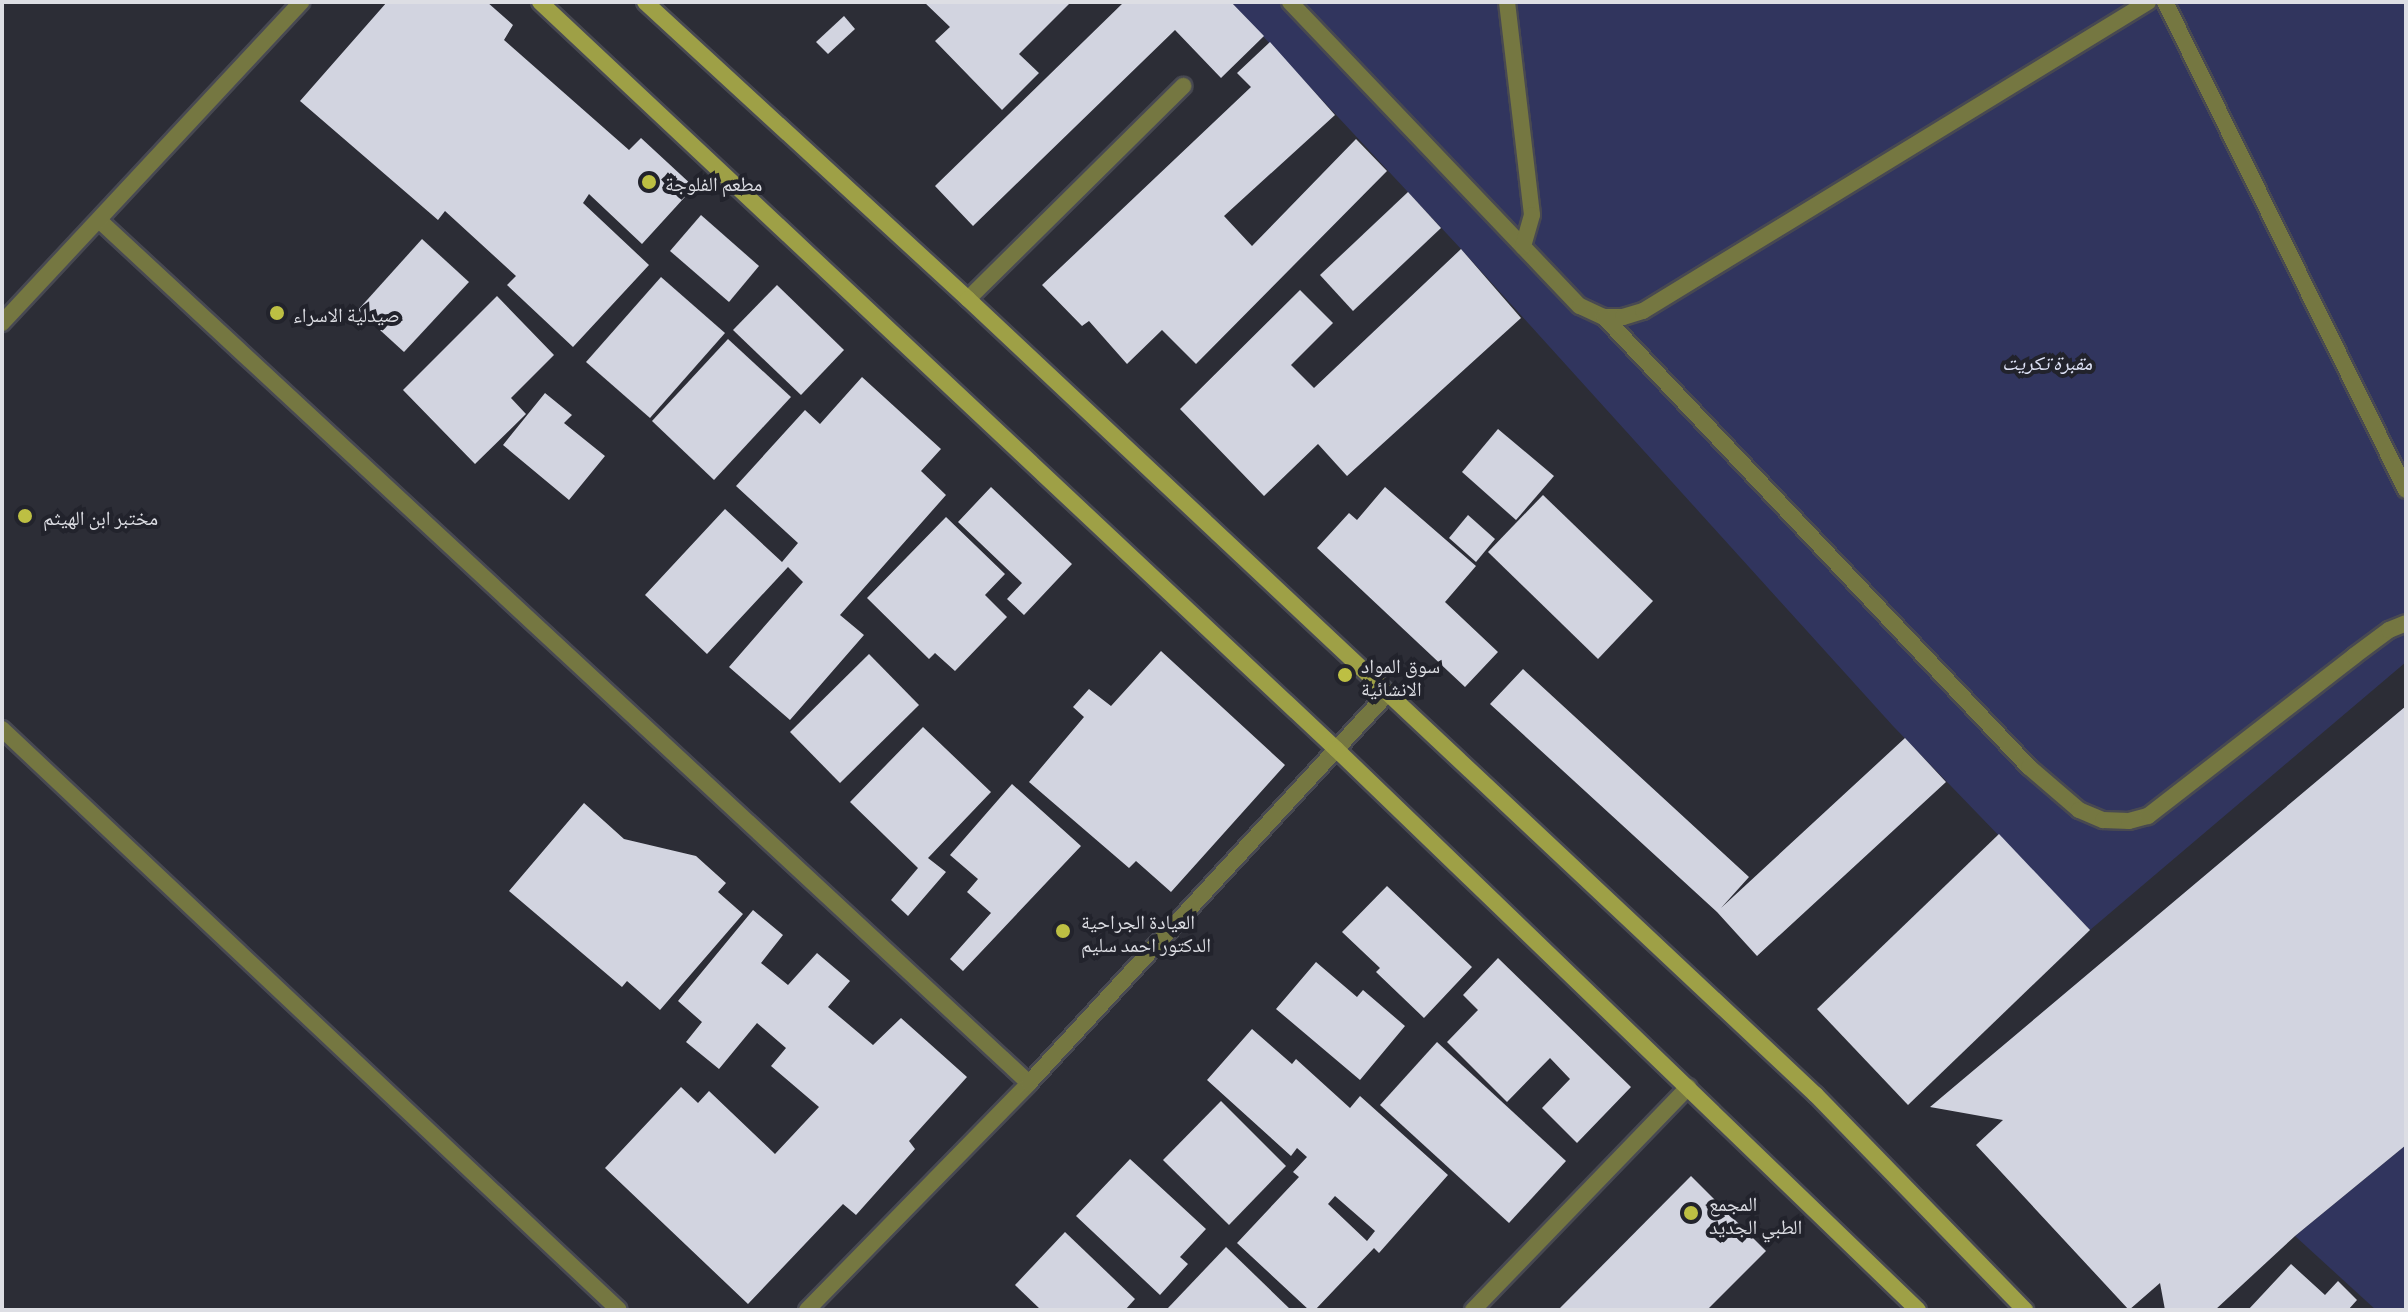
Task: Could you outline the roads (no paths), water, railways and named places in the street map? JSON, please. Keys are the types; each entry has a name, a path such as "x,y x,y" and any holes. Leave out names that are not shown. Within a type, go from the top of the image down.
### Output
{"main road":[{"path":"540,2 1336,749 1918,1310"},
{"path":"645,2 968,299 1816,1095 2025,1310"}],"street":[{"path":"2,323 301,2"},
{"path":"1290,2 1580,306 1604,317 2029,767 2079,810 2103,820 2129,821 2148,816 2366,647 2406,623"},
{"path":"1507,2 1532,215 1523,247"},
{"path":"1604,317 1623,317 1643,311 2148,2"},
{"path":"2165,2 2406,490"},
{"path":"968,299 1183,86"},
{"path":"100,221 1029,1083"},
{"path":"807,1310 1029,1083 1388,693"},
{"path":"2,729 619,1310"},
{"path":"1473,1310 1688,1087"}],"place":[{"name":"مطعم الفلوجة","path":"649,182"},
{"name":"صيدلية الاسراء","path":"277,313"},
{"name":"مختبر ابن الهيثم","path":"25,516"},
{"name":"سوق المواد الانشائية","path":"1345,675"},
{"name":"العيادة الجراحية الدكتور احمد سليم","path":"1063,931"},
{"name":"المجمع الطبي الجديد","path":"1691,1213"}],"park label":[{"name":"مقبرة تكريت","path":"2047,361"}]}
